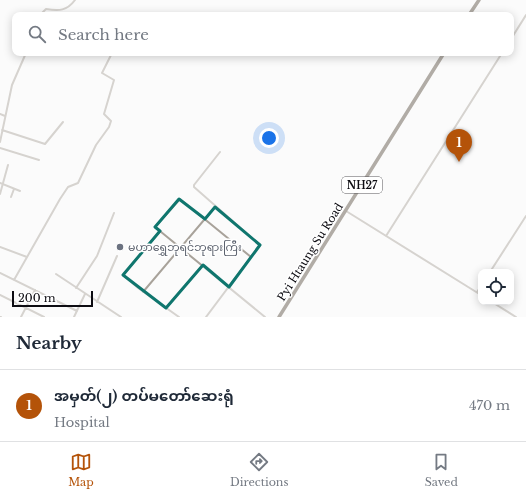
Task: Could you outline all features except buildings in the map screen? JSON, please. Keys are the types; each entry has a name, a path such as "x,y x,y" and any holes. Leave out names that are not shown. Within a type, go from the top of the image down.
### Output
{"highway":[{"path":"471,12 479,0"},
{"name":"Pyi Htaung Su Road","path":"279,317 442,56"}],"street":[{"path":"43,12 46,8 64,10 68,8 75,0"},
{"path":"514,34 526,15"},
{"path":"0,142 12,85 25,56"},
{"path":"14,280 60,199 68,187 78,183 96,145 109,127 111,121 104,114 114,80 102,73 110,56"},
{"path":"386,236 500,56"},
{"path":"0,114 5,116"},
{"path":"2,130 45,144 63,122"},
{"path":"0,148 39,160"},
{"path":"206,317 260,246 194,188 194,185 220,152"},
{"path":"0,194 8,165"},
{"path":"0,183 20,191"},
{"path":"11,197 14,189"},
{"path":"252,257 179,199 155,227 265,317"},
{"path":"143,292 215,207"},
{"path":"346,211 477,292"},
{"path":"76,288 98,256 114,213"},
{"path":"492,269 526,216"},
{"path":"160,231 123,275 143,292 178,317"},
{"path":"0,247 27,257"},
{"path":"97,302 117,256"},
{"path":"166,308 203,265"},
{"path":"0,273 77,311"},
{"path":"56,274 121,317"},
{"path":"21,317 35,290"},
{"path":"74,317 85,294"},
{"path":"0,295 44,317"},
{"path":"497,305 516,317"}],"highlighted area":[{"path":"179,199 205,219 215,207 260,245 229,287 203,265 166,308 123,275 160,231 155,227"}],"place":[{"name":"အမှတ်(၂) တပ်မတော်ဆေးရုံ","path":"459,162"},
{"name":"မဟာရွှေဘုရင်ဘုရားကြီး","path":"120,247"}]}
